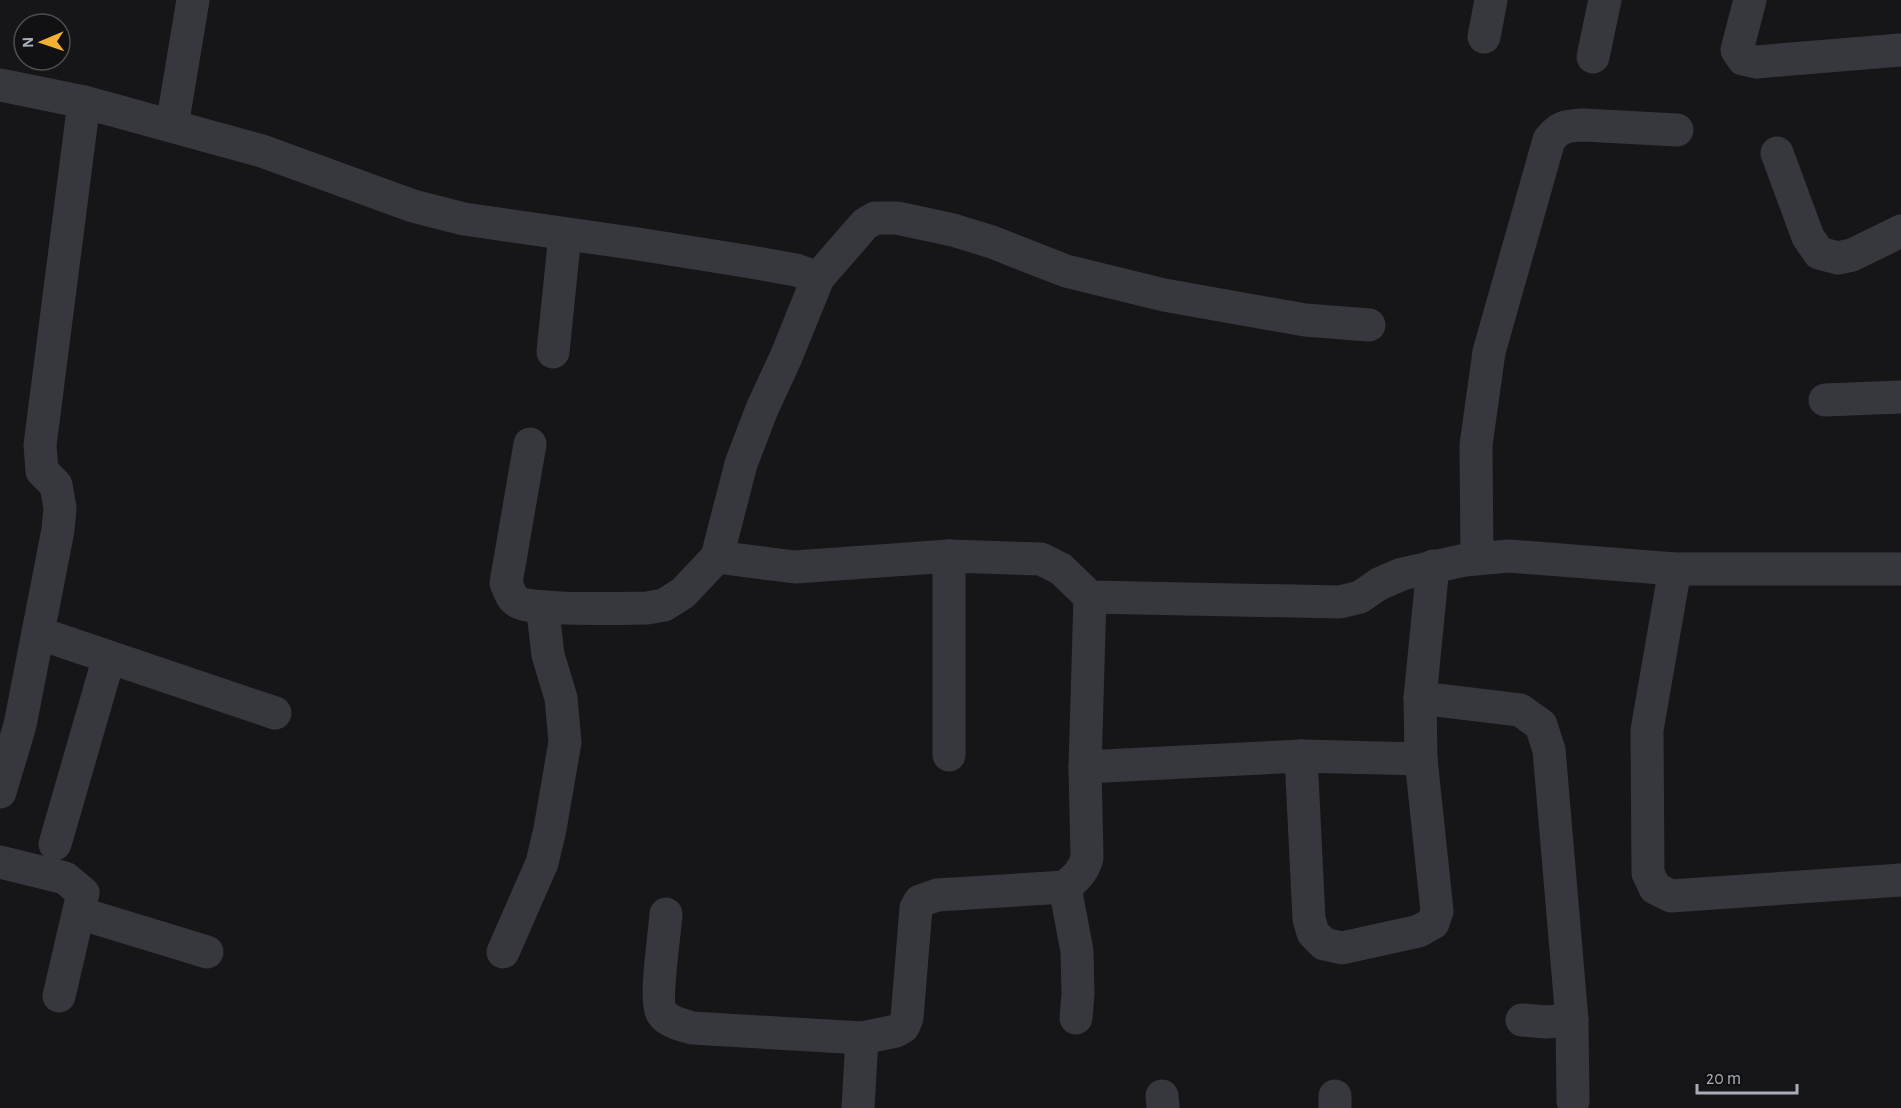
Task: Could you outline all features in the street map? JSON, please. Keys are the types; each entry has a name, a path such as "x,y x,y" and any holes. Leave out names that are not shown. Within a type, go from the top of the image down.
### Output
{"street":[{"path":"171,126 193,0"},
{"path":"1484,37 1491,0"},
{"path":"1593,57 1605,0"},
{"path":"1750,0 1737,50 1743,59 1756,62 1901,50"},
{"path":"0,85 84,102 262,151 413,206 464,219 745,261 796,270 818,278"},
{"path":"0,792 20,725 58,530 60,508 56,485 42,471 40,445 84,102"},
{"path":"1477,558 1476,445 1489,352 1549,140 1557,129 1576,125 1677,130"},
{"path":"1777,153 1808,237 1820,253 1838,258 1852,255 1901,231"},
{"path":"530,444 506,583 511,596 519,604 544,608 647,608 664,605 683,593 717,557 741,464 818,278 865,224 875,218 887,217 953,230 992,242 1066,271 1164,295 1305,320 1369,325"},
{"path":"553,352 565,234"},
{"path":"1825,400 1901,397"},
{"path":"717,557 795,567 949,556 1041,559 1061,569 1090,597 1340,602 1360,597 1379,584 1402,574 1477,558 1509,556 1675,569 1901,569"},
{"path":"949,556 949,755"},
{"path":"1301,756 1309,919 1312,933 1324,944 1342,948 1419,932 1433,923 1437,911 1421,759 1420,698 1433,567"},
{"path":"1675,569 1647,730 1648,873 1655,888 1671,896 1901,880"},
{"path":"666,914 659,999 662,1013 673,1022 692,1028 862,1038 896,1031 903,1027 907,1018 916,909 920,901 937,895 1065,887 1084,869 1087,858 1085,767 1090,597"},
{"path":"502,952 542,863 564,742 561,698 548,654 544,608"},
{"path":"38,633 275,713"},
{"path":"55,844 109,657"},
{"path":"1420,698 1520,710 1541,725 1549,750 1572,1020 1573,1101"},
{"path":"1085,767 1301,756 1421,759"},
{"path":"0,862 65,878 83,893 59,996"},
{"path":"1065,887 1077,951 1076,1018"},
{"path":"79,913 207,952"},
{"path":"1522,1020 1531,1022 1572,1020"},
{"path":"858,1108 862,1038"}]}
